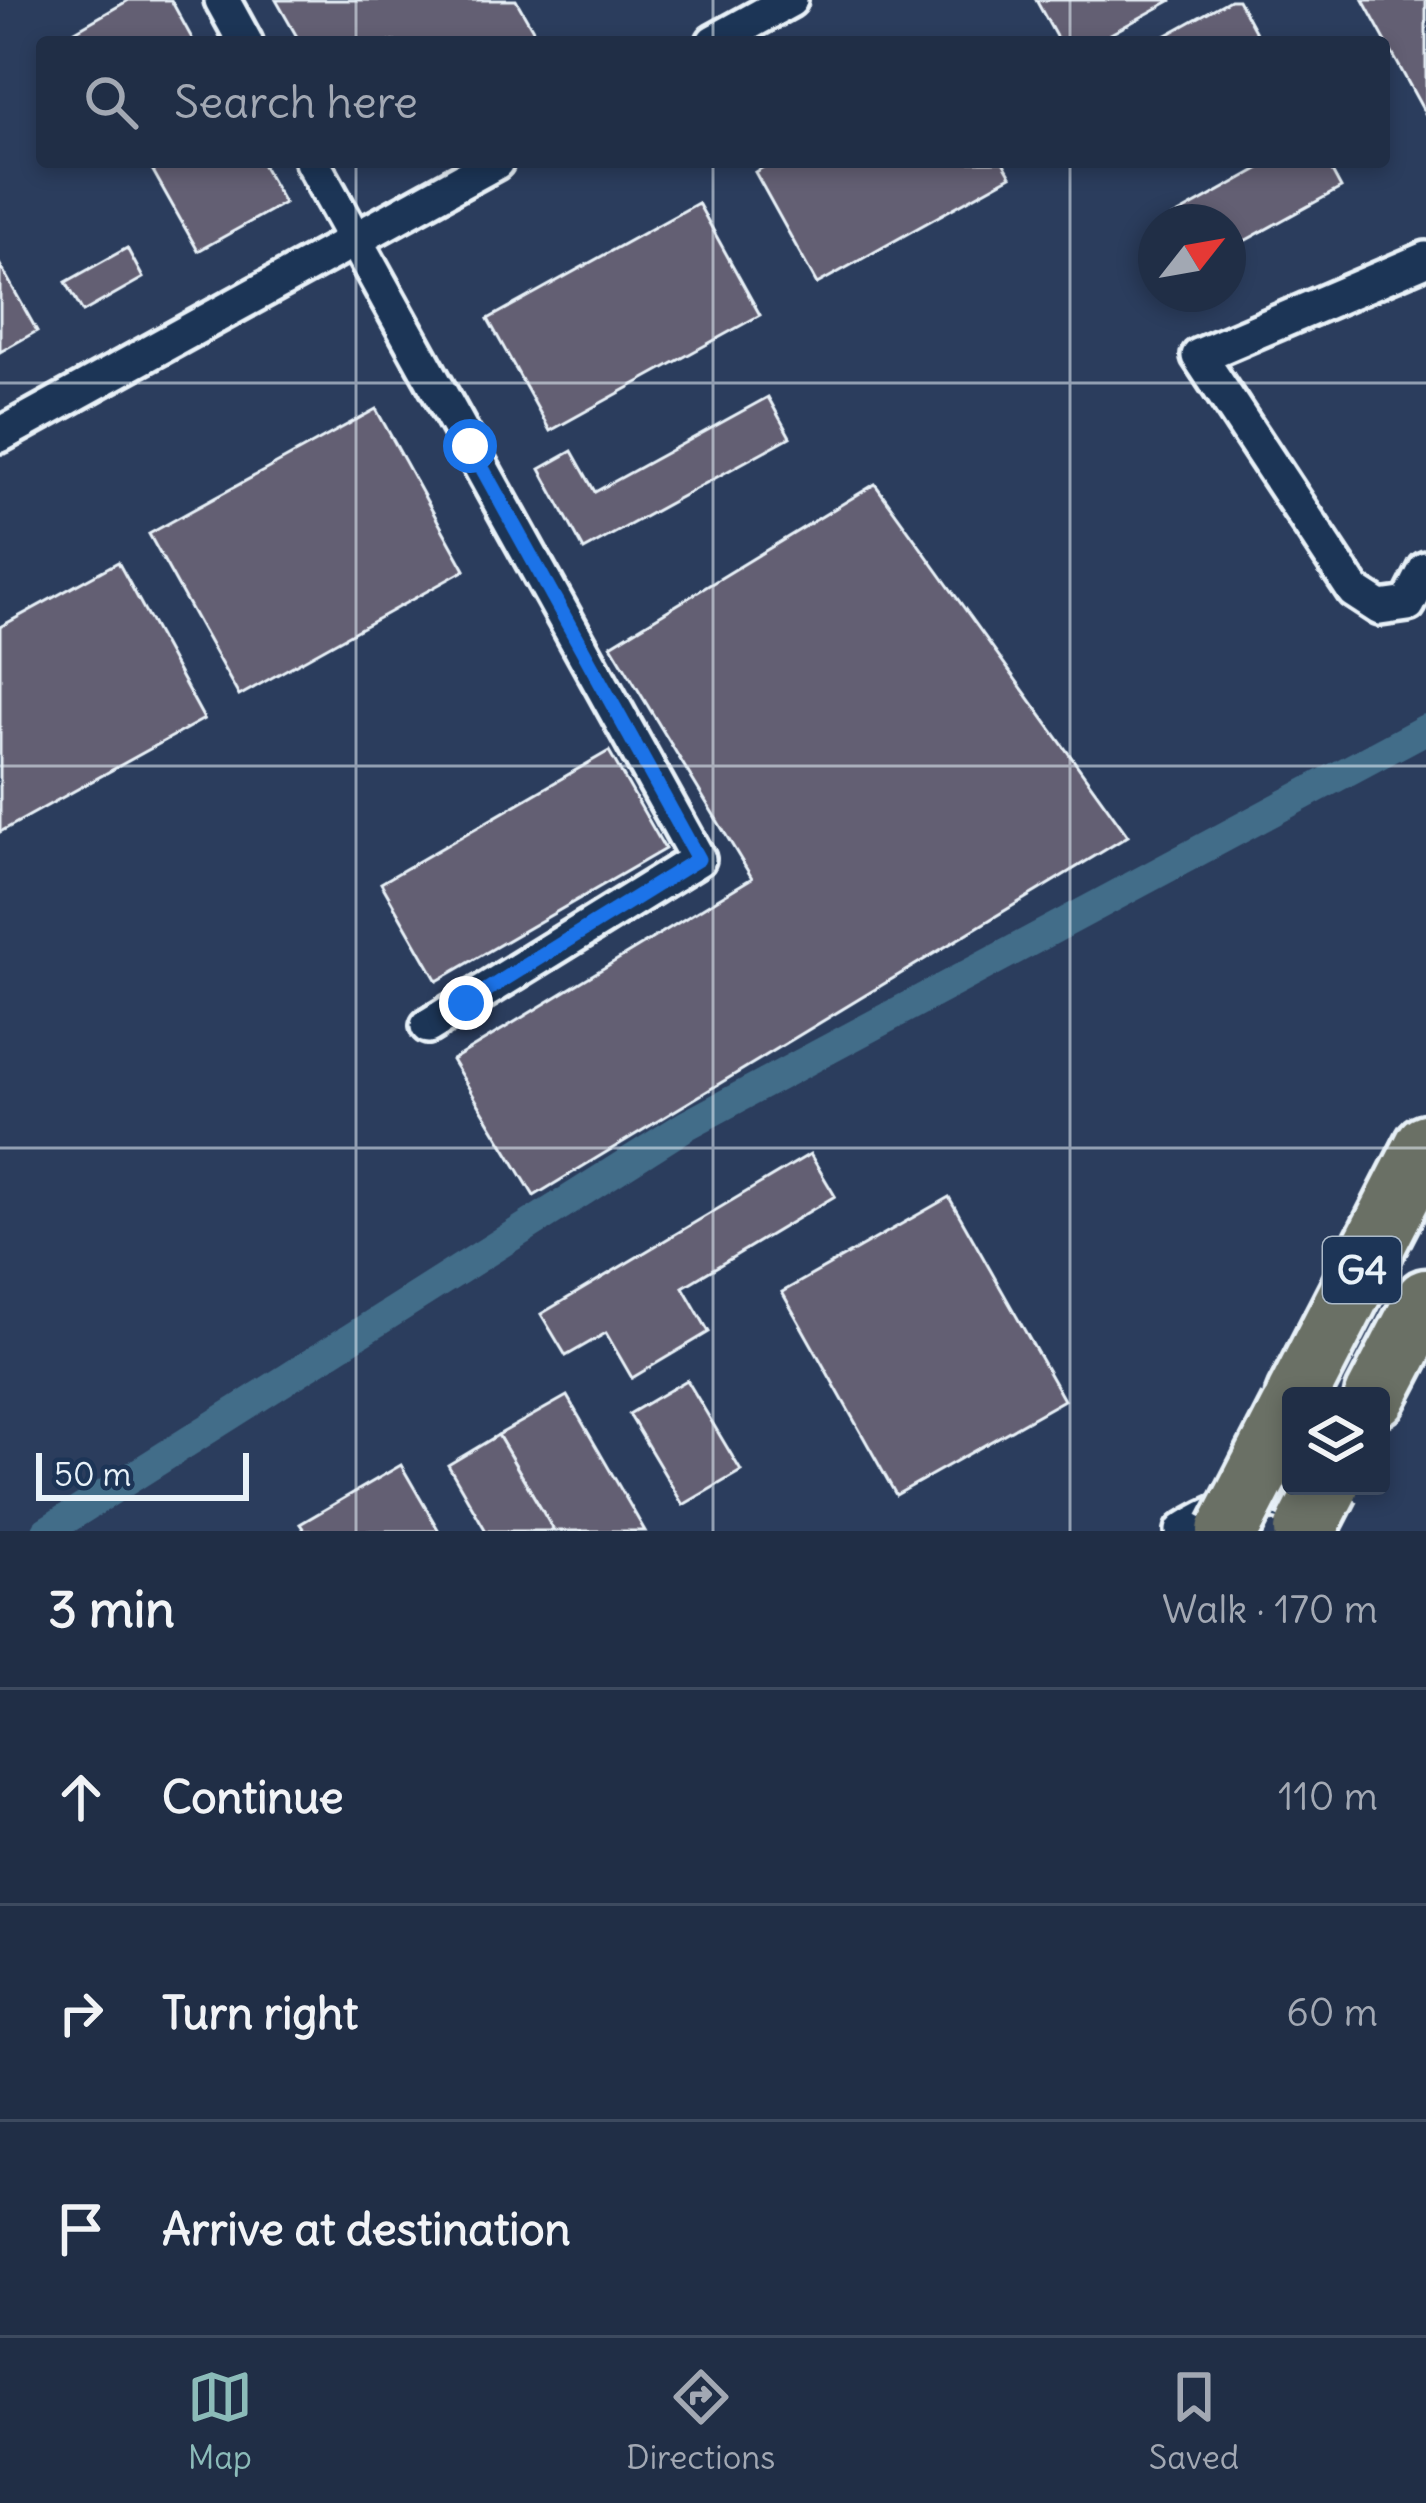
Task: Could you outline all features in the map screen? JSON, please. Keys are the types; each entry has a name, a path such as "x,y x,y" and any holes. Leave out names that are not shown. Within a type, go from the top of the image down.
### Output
{"highway":[{"name":"G4","path":"1303,1387 1426,1145"},
{"name":"G4","path":"1381,1387 1426,1300"},
{"path":"1228,1531 1282,1426"},
{"path":"1305,1531 1323,1495"}],"street":[{"path":"222,0 242,36"},
{"path":"725,36 790,0"},
{"path":"315,168 698,859 428,1026"},
{"path":"0,435 485,168"},
{"path":"1426,259 1199,356 1354,592 1380,608 1408,604 1426,569"},
{"path":"1183,1531 1237,1507 1283,1503 1324,1531"}],"building":[{"path":"129,0 171,0 191,36 78,36 75,31"},
{"path":"276,0 516,0 537,36 297,36"},
{"path":"1036,0 1172,0 1107,36 1056,36"},
{"path":"1238,0 1258,36 1165,36"},
{"path":"1363,0 1426,0 1426,115 1390,49 1390,36 1383,36"},
{"path":"151,168 264,168 284,203 198,251"},
{"path":"762,168 1006,168 1011,176 817,284 755,172"},
{"path":"1260,168 1330,168 1341,188 1246,240 1246,204 1196,204"},
{"path":"698,203 760,315 550,431 488,319"},
{"path":"127,248 143,278 83,312 66,282"},
{"path":"0,265 37,331 0,352"},
{"path":"768,397 790,437 584,550 540,469 572,451 595,492"},
{"path":"376,409 465,570 239,696 149,534"},
{"path":"875,484 1128,836 534,1196 452,1060 752,878 611,645"},
{"path":"118,562 204,719 0,832 0,627"},
{"path":"609,751 665,849 437,981 381,883"},
{"path":"810,1154 835,1196 683,1287 709,1332 632,1378 606,1333 566,1356 541,1314"},
{"path":"949,1197 1064,1400 896,1495 782,1292"},
{"path":"687,1380 741,1471 683,1505 629,1414"},
{"path":"567,1396 645,1531 554,1531 498,1435"},
{"path":"498,1435 554,1531 486,1531 448,1465"},
{"path":"401,1465 439,1531 305,1531 300,1524"}],"waterway":[{"path":"47,1531 687,1125 1426,729"}],"route":[{"path":"466,1003 698,859 470,446"}]}
